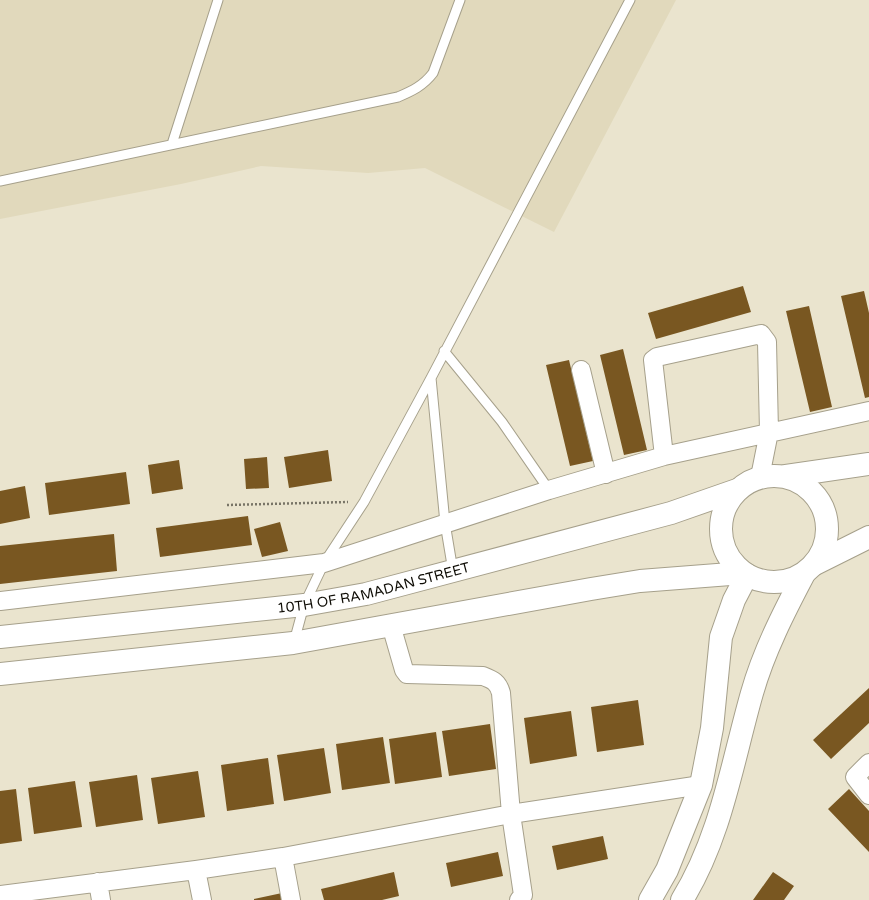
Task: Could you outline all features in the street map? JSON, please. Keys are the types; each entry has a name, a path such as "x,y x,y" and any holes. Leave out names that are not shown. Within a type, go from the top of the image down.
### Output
{"main road":[{"path":"869,464 786,476 773,475 760,477 747,482 737,490 727,503 722,518 720,533 724,548 732,562 745,574 761,581 776,582 790,580 869,536"},
{"path":"682,900 702,862 713,836 752,692 767,651 784,612 809,569 822,552 827,539 828,525 825,512 819,499 810,489 799,481 786,476"},
{"name":"10TH OF RAMADAN STREET","path":"0,637 304,605 366,594 671,513 737,490"},
{"path":"0,674 294,643 640,581 745,574"},
{"path":"650,900 666,870 701,785 712,728 721,638 745,574"}],"street":[{"path":"664,456 653,360 657,357 759,334 764,336 767,342 769,432 760,477"},
{"path":"581,370 606,474"},
{"path":"0,601 324,563 549,490 664,456 869,411"},
{"path":"391,625 404,670 407,674 482,676 492,679 498,684 501,693 511,814 523,895 519,900"},
{"path":"869,763 855,777 869,795"},
{"path":"0,894 196,870 283,857 511,814 701,785"},
{"path":"283,857 291,900"},
{"path":"196,870 202,900"},
{"path":"98,882 101,900"}],"lane":[{"path":"172,144 218,0"},
{"path":"0,181 398,97 416,89 426,82 433,73 460,0"},
{"path":"294,643 304,605 324,563 364,502 432,378 444,351 630,0"},
{"path":"444,351 502,422 549,490"},
{"path":"432,378 445,523 453,572"}],"path":[{"path":"226,505 364,502"}],"shaded area":[{"path":"0,0 676,0 554,232 425,168 368,173 261,166 181,184 0,219"}],"building":[{"path":"743,286 751,312 656,339 648,313"},
{"path":"864,291 869,313 869,397 865,398 841,296"},
{"path":"809,306 832,407 810,412 786,311"},
{"path":"623,349 647,450 624,455 600,355"},
{"path":"569,360 593,461 570,466 546,365"},
{"path":"328,450 332,481 289,488 284,457"},
{"path":"267,457 269,488 246,489 244,459"},
{"path":"179,460 183,489 152,494 148,465"},
{"path":"126,472 130,504 49,515 45,483"},
{"path":"25,486 30,518 0,524 0,491"},
{"path":"248,516 252,545 160,557 156,528"},
{"path":"280,522 288,551 262,557 254,529"},
{"path":"114,534 117,571 0,584 0,546"},
{"path":"869,688 869,723 831,759 813,740"},
{"path":"638,700 644,745 597,752 591,707"},
{"path":"571,711 577,756 530,764 524,718"},
{"path":"490,724 496,769 449,776 442,731"},
{"path":"436,732 442,777 395,784 389,739"},
{"path":"383,737 390,783 342,790 336,744"},
{"path":"324,748 331,793 284,801 277,755"},
{"path":"268,758 274,804 227,811 221,765"},
{"path":"198,771 205,817 158,824 151,778"},
{"path":"137,775 143,820 96,827 89,782"},
{"path":"75,781 82,827 34,834 28,788"},
{"path":"16,789 22,841 0,844 0,791"},
{"path":"849,789 869,811 869,852 828,809"},
{"path":"603,836 608,859 557,870 552,846"},
{"path":"498,852 503,876 451,887 446,863"},
{"path":"394,872 399,896 382,900 324,900 321,889"},
{"path":"773,872 794,886 784,900 753,900"},
{"path":"282,893 283,900 254,900 254,899"}]}
